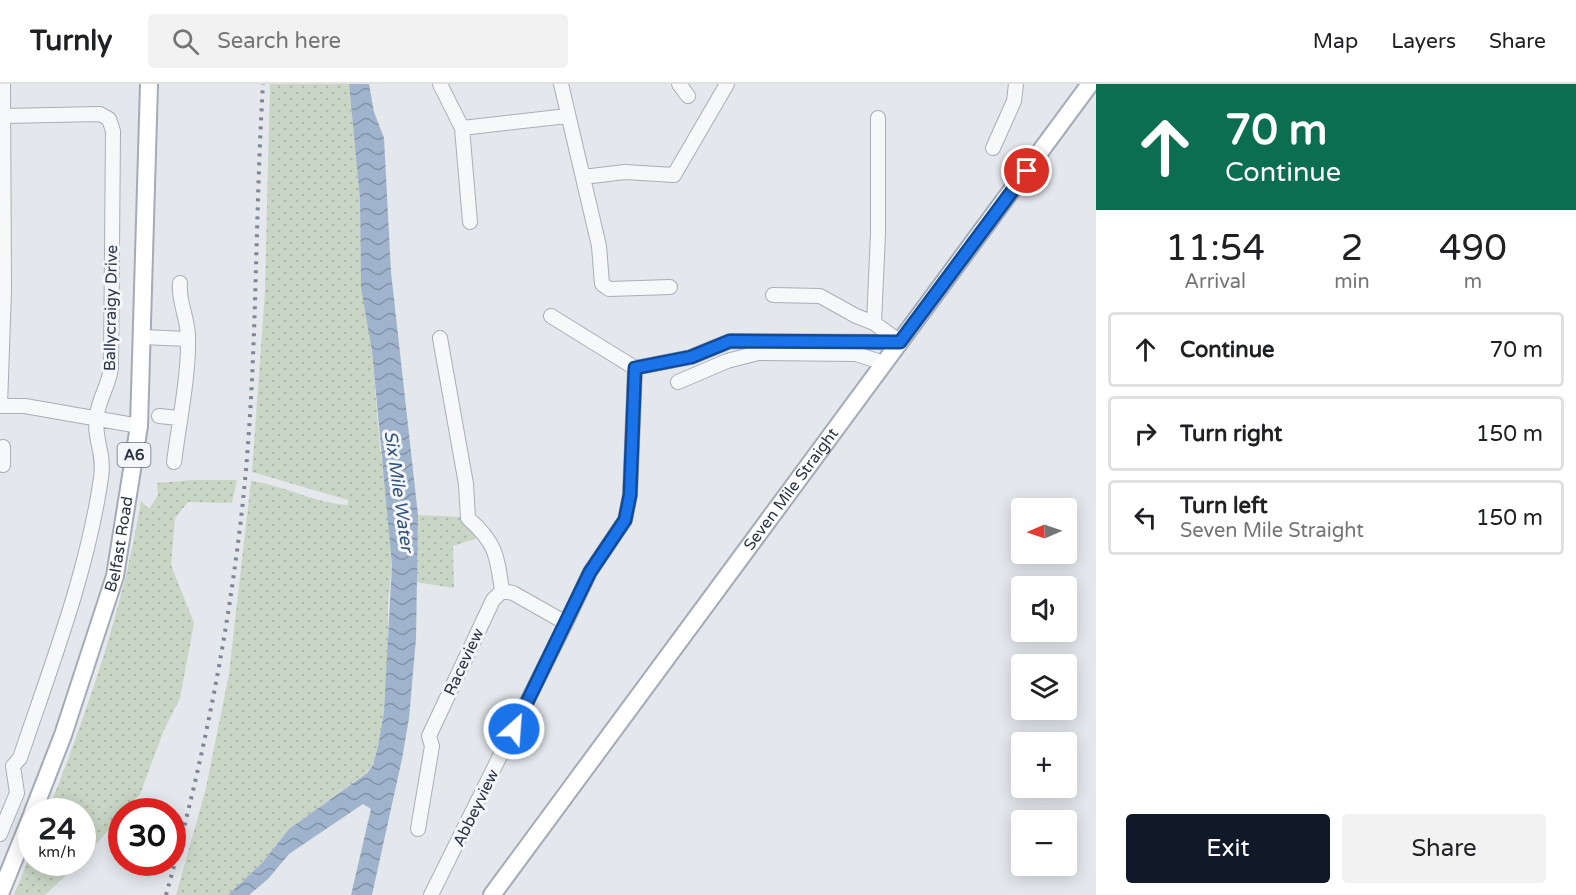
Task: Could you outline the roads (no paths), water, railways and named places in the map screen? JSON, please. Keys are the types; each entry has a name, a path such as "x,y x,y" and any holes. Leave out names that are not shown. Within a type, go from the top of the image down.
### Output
{"main road":[{"name":"Belfast Road","path":"38,798 63,735 115,576 139,426 149,84"},
{"name":"Seven Mile Straight","path":"492,895 1090,84"},
{"name":"Belfast Road","path":"0,894 18,848"}],"street":[{"path":"3,84 0,406 25,406 139,426"},
{"path":"440,84 462,128 470,222"},
{"path":"561,84 599,246 603,286 609,289 670,287"},
{"path":"679,84 688,96"},
{"path":"583,177 616,172 674,176 727,84"},
{"path":"993,148 1014,101 1016,84"},
{"name":"Ballycraigy Drive","path":"4,116 100,114 108,117 112,124 111,368 96,419 96,435 102,452 103,468 79,583 19,760 7,766"},
{"path":"462,128 567,116"},
{"path":"874,323 878,233 878,118"},
{"path":"174,462 188,339 187,315 175,302 180,283"},
{"path":"773,295 820,296 874,323 900,342"},
{"path":"551,316 635,368 691,357 730,341 900,342"},
{"path":"142,337 188,339"},
{"path":"440,338 466,484 468,518 484,532 496,550 502,591 513,593 566,623"},
{"path":"678,382 727,361 758,353 855,354 884,363"},
{"name":"Abbeyview","path":"431,895 590,572 625,520 630,495 635,368"},
{"path":"159,416 179,418"},
{"path":"3,447 6,465"},
{"name":"Raceview","path":"418,829 432,746 429,736 493,600 502,591"},
{"path":"0,834 16,793 7,766"}],"water":[{"name":"Six Mile Water","path":"349,84 369,84 374,112 384,138 391,272 418,515 416,639 409,718 372,895 351,895 371,809 363,804 289,854 268,879 249,895 228,895 262,863 289,829 367,773 373,765 384,712 392,564 372,351 361,288 360,200"}],"railway":[{"path":"166,895 190,804 210,712 227,620 240,527 253,361 263,84"}]}
